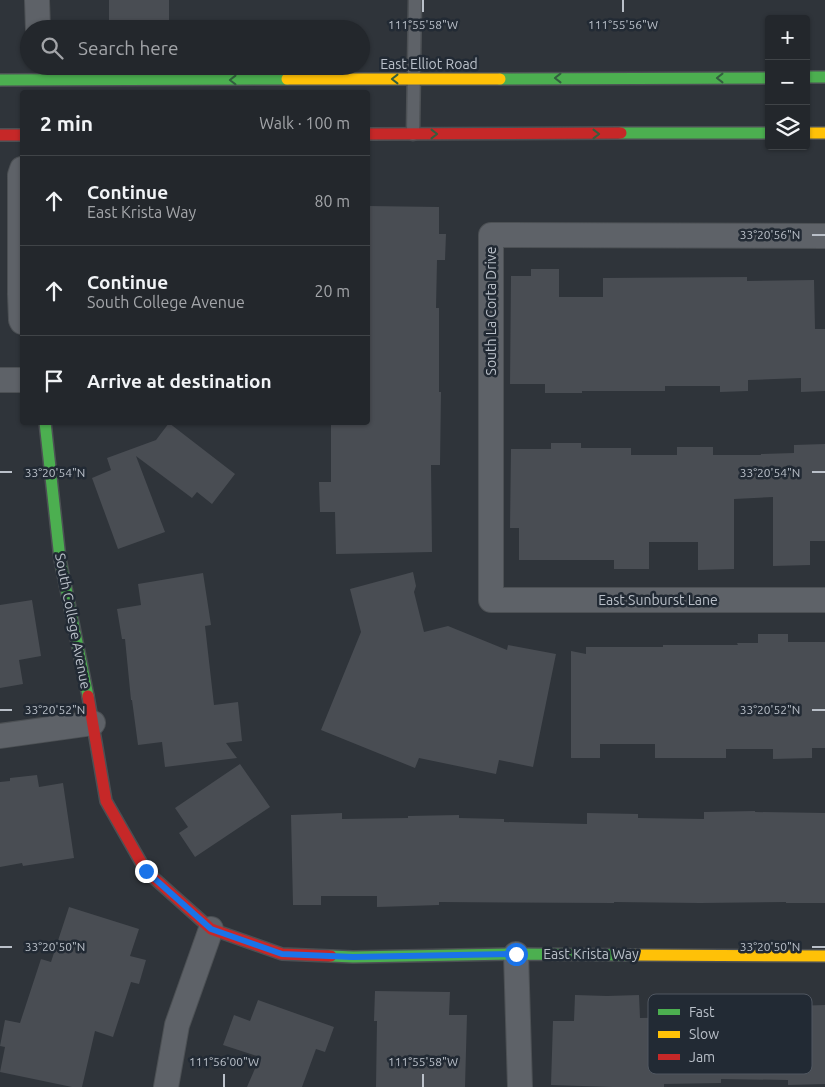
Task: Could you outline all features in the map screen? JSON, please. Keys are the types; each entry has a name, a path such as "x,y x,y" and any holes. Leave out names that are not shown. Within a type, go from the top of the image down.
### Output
{"main road":[{"name":"East Elliot Road","path":"0,80 765,78"},
{"path":"810,78 825,78"},
{"path":"335,79 335,90"},
{"path":"370,134 765,133"},
{"path":"810,133 825,133"},
{"path":"0,135 20,135"},
{"name":"South College Avenue","path":"45,425 60,559 93,723 106,801 146,871 211,929"},
{"name":"East Krista Way","path":"211,929 282,954 353,957 516,954 825,956"}],"street":[{"path":"37,0 38,20"},
{"name":"South La Corta Drive","path":"491,600 491,235 825,236"},
{"path":"0,380 20,380"},
{"name":"East Sunburst Lane","path":"491,600 825,600"},
{"path":"0,736 93,723"},
{"path":"166,1087 177,1024 211,929"},
{"path":"516,954 520,1087"}],"lane":[{"path":"413,134 415,0"}],"building":[{"path":"109,0 169,0 169,20 109,20"},
{"path":"370,206 439,207 439,234 446,234 445,260 437,260 436,308 439,308 439,392 441,392 440,465 431,465 432,552 336,554 335,512 320,512 319,482 331,482 331,425 370,425"},
{"path":"531,269 559,269 559,297 603,297 603,278 747,277 747,281 814,280 815,329 825,329 825,391 801,392 801,378 748,380 748,391 720,392 720,386 665,386 665,391 545,393 545,384 510,384 511,276 531,276"},
{"path":"167,425 172,425 235,474 212,504 197,492 192,498 136,456 165,532 118,549 92,478 111,470 107,458 156,440"},
{"path":"551,443 581,443 581,448 631,448 631,455 677,455 677,447 713,447 713,455 761,455 794,453 794,445 825,444 825,541 810,541 810,565 773,566 773,497 734,499 734,569 698,570 698,542 649,542 649,569 614,569 614,560 519,560 519,528 510,528 511,449 551,449"},
{"path":"413,572 416,586 414,592 424,632 448,626 507,650 508,645 556,654 533,767 499,760 496,774 419,758 415,768 321,730 361,632 350,589"},
{"path":"203,573 211,625 205,626 214,705 238,702 242,741 226,743 237,758 165,767 162,742 138,745 125,639 122,639 117,609 141,605 138,584"},
{"path":"32,600 41,656 19,660 23,684 0,688 0,605"},
{"path":"758,634 788,634 788,642 825,642 825,748 812,748 812,758 773,759 773,749 726,749 726,758 655,758 655,744 600,744 600,758 571,758 571,651 586,654 586,647 738,645 737,643 758,643"},
{"path":"240,764 270,807 195,857 179,833 188,827 175,808"},
{"path":"37,775 39,787 63,783 74,858 23,866 22,863 0,867 0,782 10,781 10,778"},
{"path":"704,812 825,813 825,903 439,902 439,905 377,907 377,896 321,896 321,905 293,905 291,815 342,813 342,819 459,815 459,818 504,819 504,822 587,824 587,813 638,814 638,818 704,819"},
{"path":"69,907 139,929 130,956 146,960 139,984 131,982 113,1037 95,1031 82,1087 72,1087 0,1072 5,1047 0,1046 5,1020 20,1023 41,959 51,962"},
{"path":"375,991 450,992 449,1015 467,1015 465,1087 376,1087 377,1021 374,1021"},
{"path":"575,995 639,995 640,1018 648,1018 648,1074 812,1074 812,1005 825,1005 825,1084 788,1085 788,1080 721,1079 721,1083 664,1084 664,1087 551,1085 553,1021 574,1021"},
{"path":"258,1000 334,1027 325,1052 316,1049 302,1087 247,1087 260,1057 223,1045 234,1015 250,1021"}],"traffic: fast":[{"path":"810,77 825,77"},
{"path":"500,79 765,78"},
{"path":"0,80 287,79"},
{"path":"621,133 765,133"},
{"path":"45,425 60,559 88,696"},
{"path":"331,956 635,955"}],"traffic: slow":[{"path":"287,79 500,79"},
{"path":"810,133 825,133"},
{"path":"635,955 825,956"}],"traffic: jam":[{"path":"370,134 621,133"},
{"path":"0,135 20,135"},
{"path":"88,696 106,801 146,871 211,929 282,954 331,956"}],"route":[{"path":"146,871 211,929 282,954 353,957 516,954"}]}
